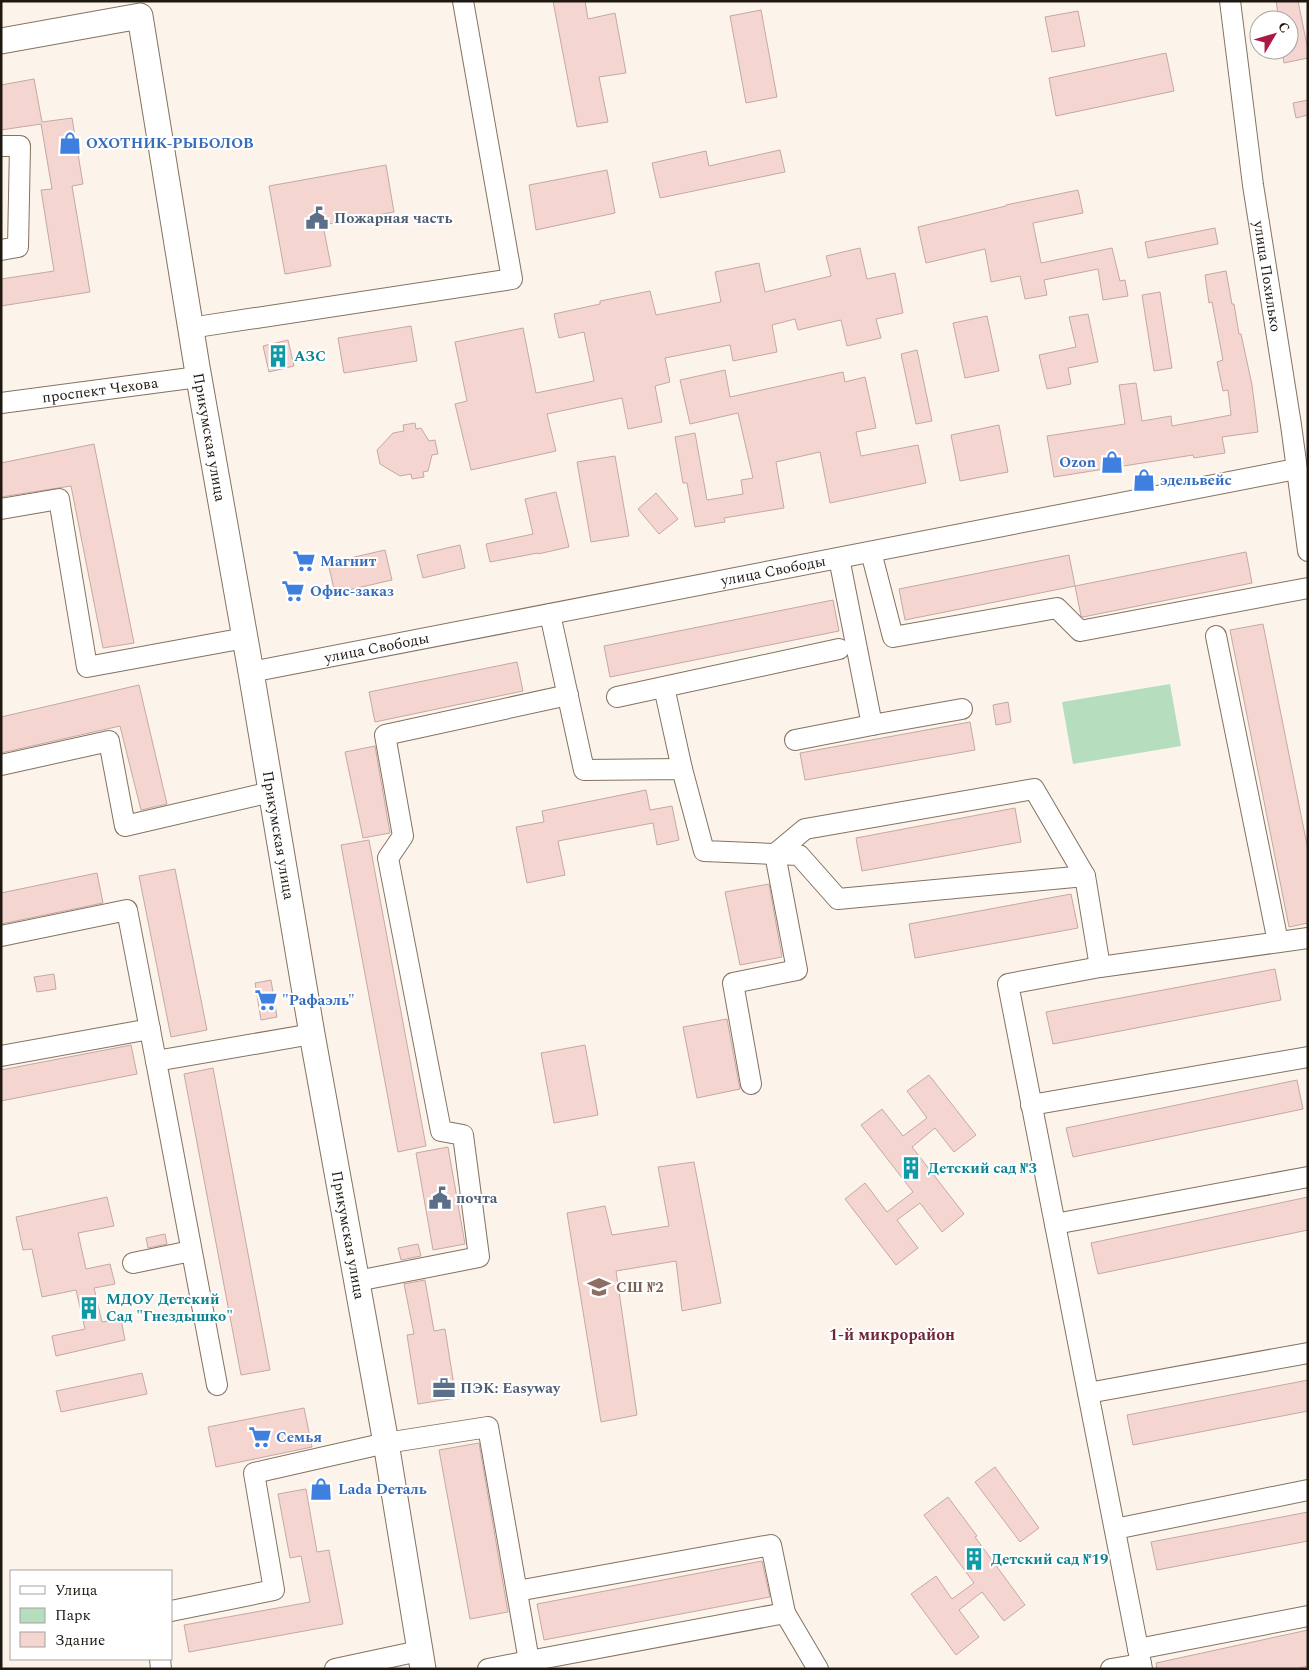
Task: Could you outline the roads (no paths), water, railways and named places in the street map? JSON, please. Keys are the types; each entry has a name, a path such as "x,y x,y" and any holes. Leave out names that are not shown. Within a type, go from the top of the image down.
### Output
{"main road":[{"name":"Прикумская улица","path":"139,8 198,377 251,672 312,1034 386,1444 421,1660"},
{"path":"1,41 139,8"}],"street":[{"path":"190,328 512,279 463,1"},
{"name":"улица Похилько","path":"1230,1 1253,185 1291,425 1308,551"},
{"path":"1,146 20,146 18,247 1,250"},
{"name":"проспект Чехова","path":"1,403 198,377"},
{"name":"улица Свободы","path":"251,672 1296,469"},
{"path":"1,509 59,499 87,667 245,638"},
{"path":"871,552 893,637 1057,608 1080,630 1308,588"},
{"path":"839,558 872,725"},
{"path":"550,614 584,770 682,769"},
{"path":"1216,636 1278,942"},
{"path":"617,697 839,649"},
{"path":"664,687 682,769 704,851 799,855 838,898 1085,876"},
{"path":"357,1281 479,1257 463,1135 441,1131 388,858 404,836 385,735 568,695"},
{"path":"795,740 962,709"},
{"path":"1,765 109,741 125,826 271,792"},
{"path":"774,854 805,829 1034,789 1085,876 1100,967"},
{"path":"751,1084 733,983 797,970 774,854"},
{"path":"1,936 127,910 216,1385"},
{"path":"1141,1661 1008,984 1100,967 1308,938"},
{"path":"1,1056 150,1028"},
{"path":"156,1061 312,1034"},
{"path":"1031,1105 1308,1057"},
{"path":"1055,1224 1308,1177"},
{"path":"133,1263 191,1251"},
{"path":"1088,1393 1308,1353"},
{"path":"172,1611 274,1590 254,1473 386,1444 488,1427 529,1661"},
{"path":"1114,1529 1308,1490"},
{"path":"517,1590 771,1545 786,1612 818,1669"},
{"path":"488,1669 786,1612"},
{"path":"1111,1669 1308,1616"},
{"path":"335,1669 421,1660"}],"place":[{"name":"ОХОТНИК-РЫБОЛОВ","path":"70,143"},
{"name":"Пожарная часть","path":"317,218"},
{"name":"АЗС","path":"278,356"},
{"name":"Ozon","path":"1112,462"},
{"name":"эдельвейс","path":"1144,480"},
{"name":"Магнит","path":"304,561"},
{"name":"Офис-заказ","path":"293,591"},
{"name":"\"Рафаэль\"","path":"266,1000"},
{"name":"Детский сад №3","path":"911,1168"},
{"name":"почта","path":"440,1198"},
{"name":"СШ №2","path":"599,1287"},
{"name":"МДОУ Детский Сад \"Гнездышко\"","path":"89,1308"},
{"name":"ПЭК: Easyway","path":"444,1388"},
{"name":"Семья","path":"260,1437"},
{"name":"Lada Dеталь","path":"321,1489"},
{"name":"Детский сад №19","path":"974,1559"}],"district":[{"name":"1-й микрорайон","path":"892,1334"}]}
